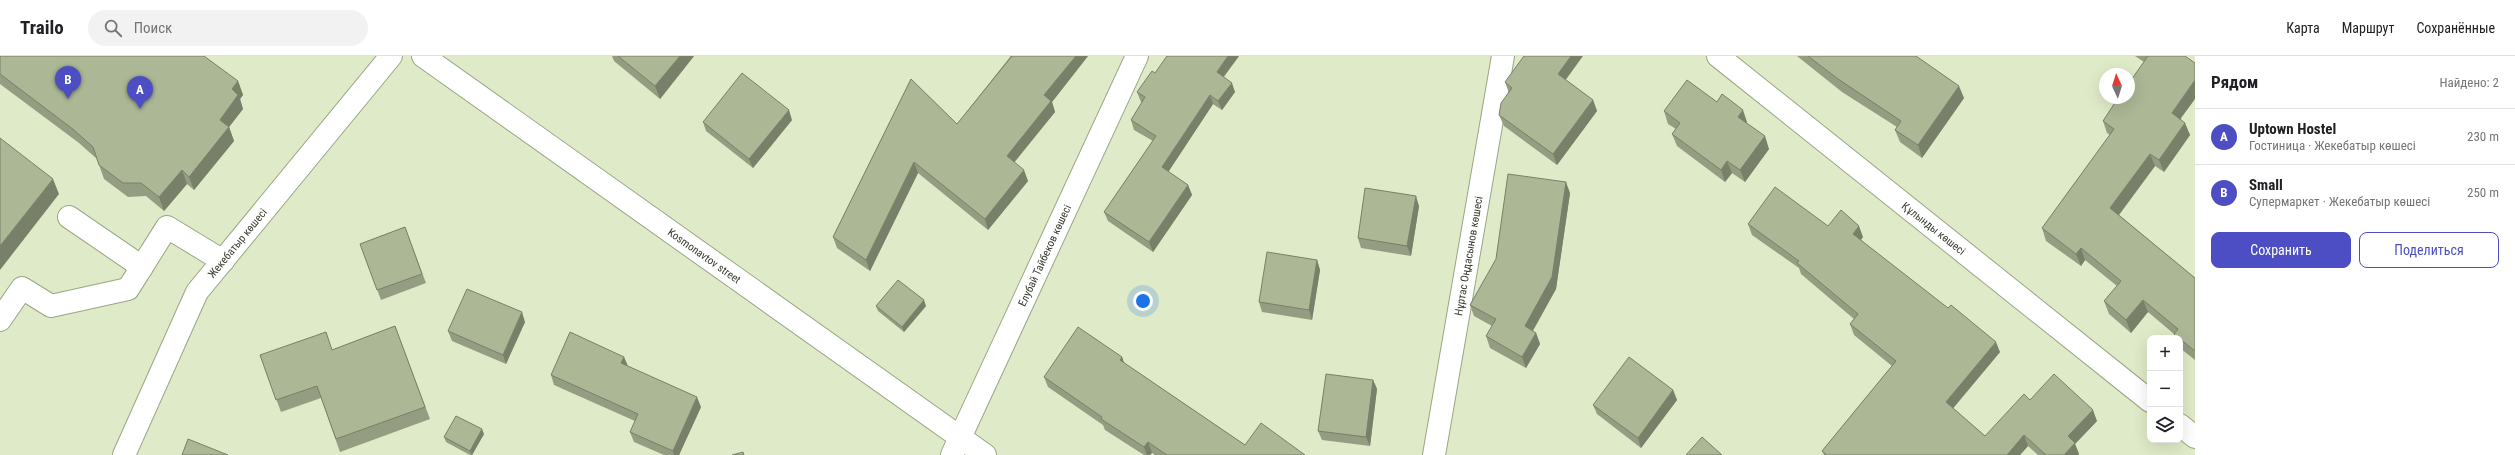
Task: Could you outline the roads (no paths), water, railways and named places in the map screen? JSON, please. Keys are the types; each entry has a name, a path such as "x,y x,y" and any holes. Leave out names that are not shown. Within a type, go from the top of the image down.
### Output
{"street":[{"name":"Жекебатыр көшесі","path":"124,455 197,292 391,56"},
{"name":"Kosmonavtov street","path":"423,56 956,446 985,455"},
{"name":"Елубай Тайбеков көшесі","path":"956,446 1137,56"},
{"name":"Нұртас Оңдасынов көшесі","path":"1434,455 1502,56"},
{"name":"Құлынды көшесі","path":"1718,56 2147,399"},
{"path":"69,217 142,267"},
{"path":"0,320 22,288 51,306 128,289 167,227 223,261"},
{"path":"2183,427 2195,437"}],"place":[{"name":"Small","path":"68,99"},
{"name":"Uptown Hostel","path":"140,109"}]}
